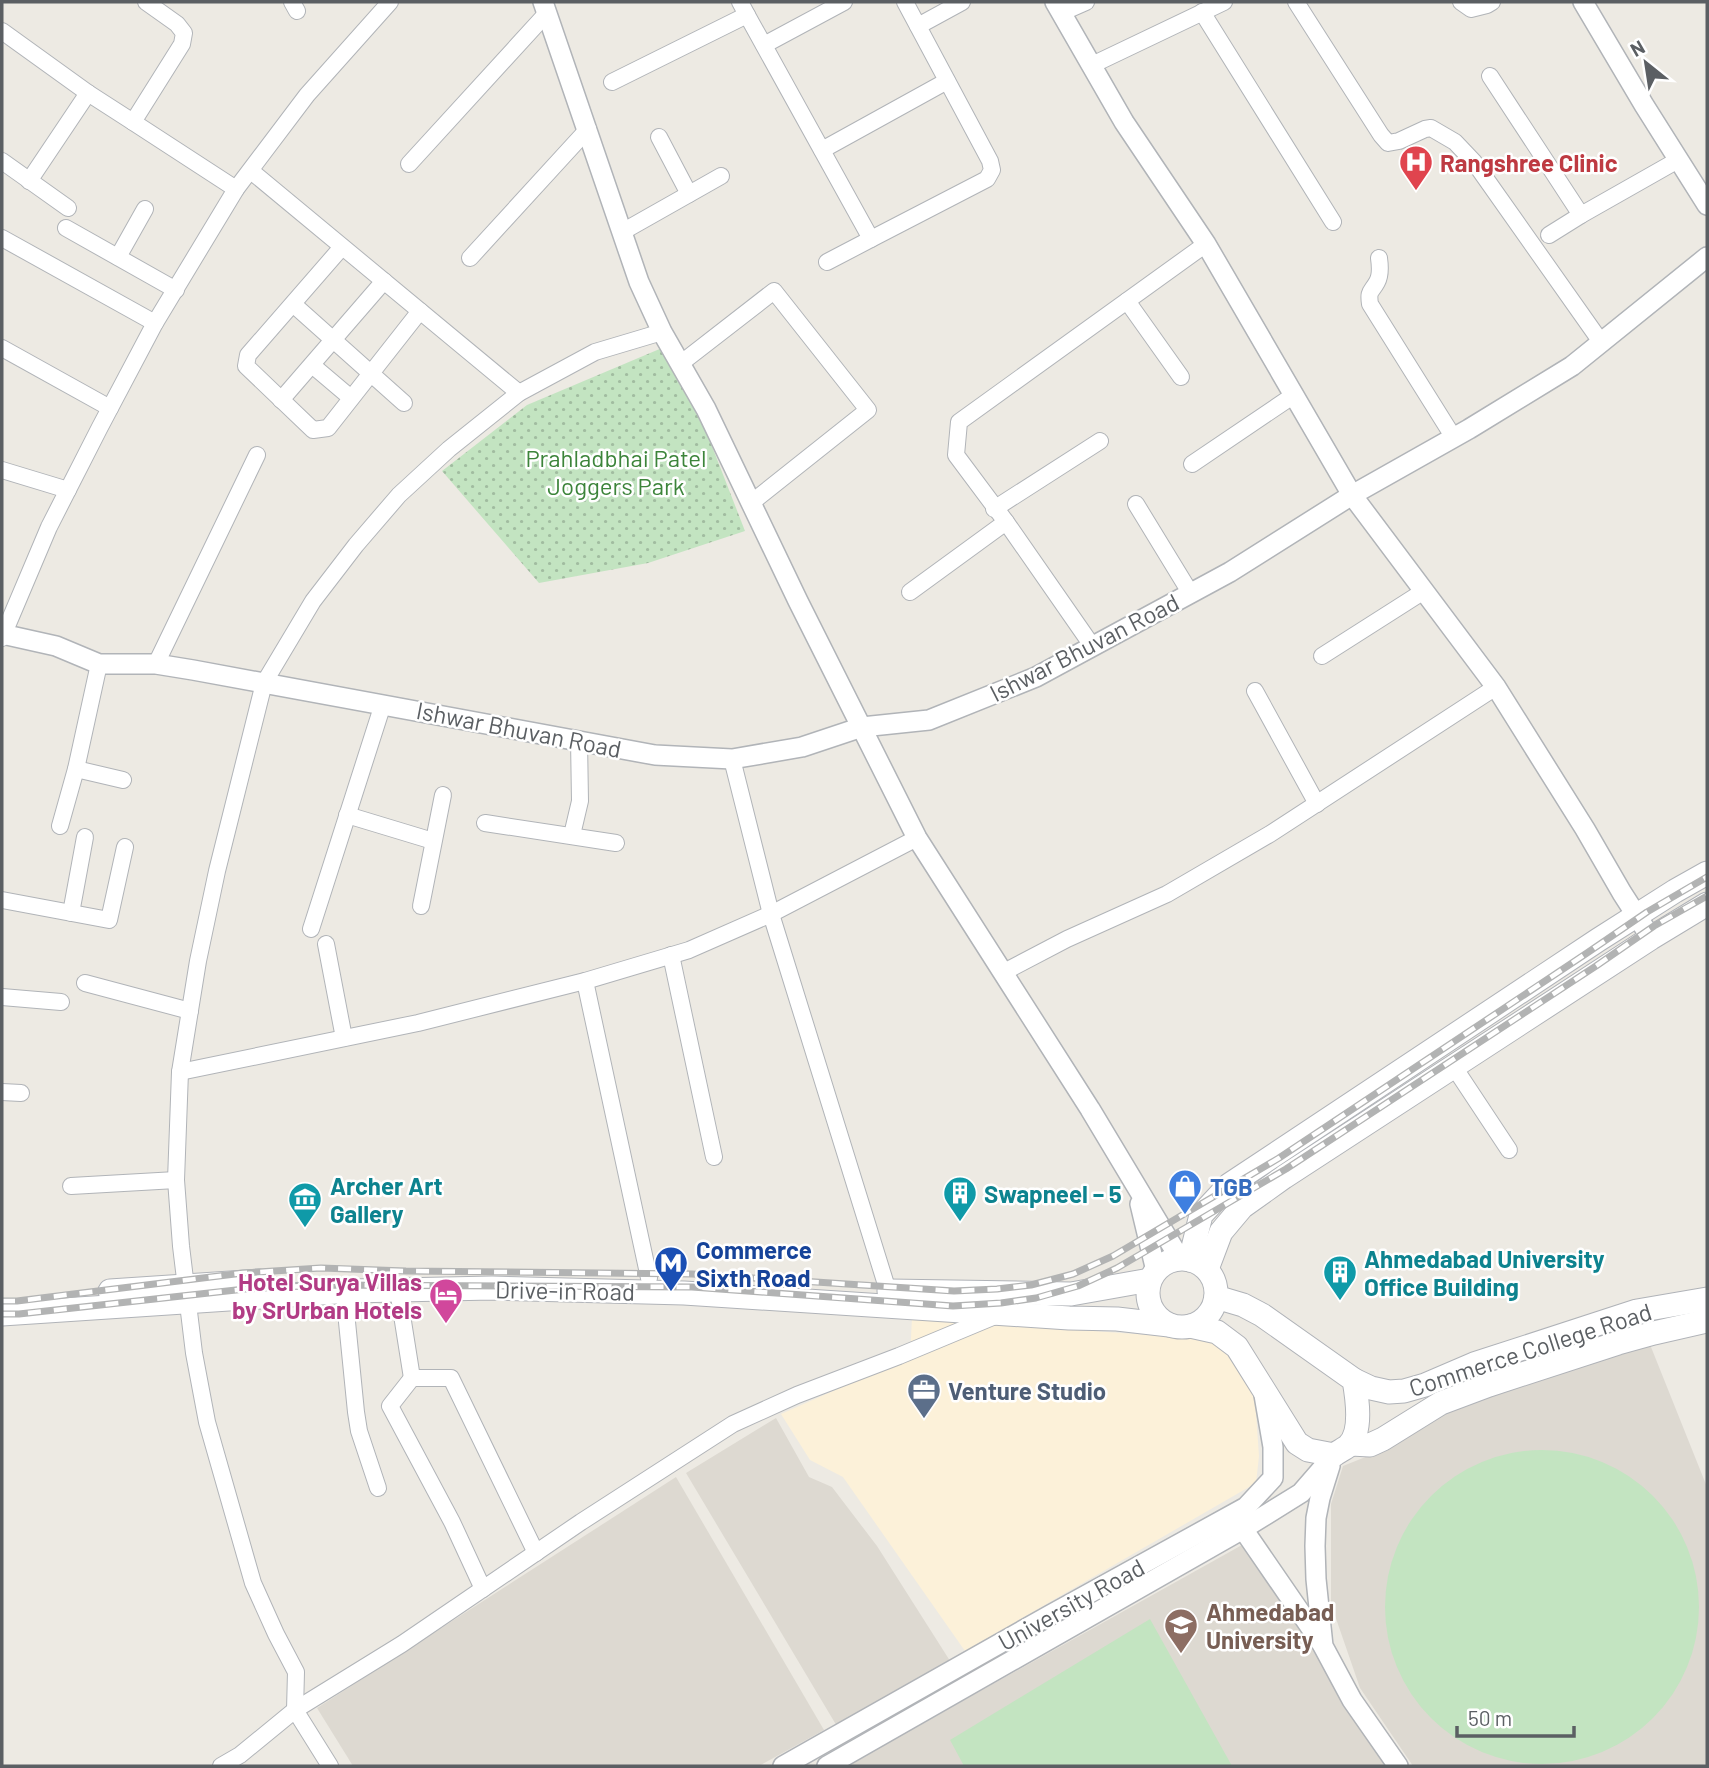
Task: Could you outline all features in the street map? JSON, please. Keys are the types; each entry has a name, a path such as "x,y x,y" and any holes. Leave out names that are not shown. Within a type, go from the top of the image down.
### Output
{"main road":[{"path":"1192,1263 1201,1215 1228,1185 1636,915 1707,873"},
{"path":"1192,1263 1242,1208 1284,1177 1707,904"},
{"path":"1171,1260 1192,1263 1215,1282 1216,1297 1208,1316 1199,1323 1179,1326 1160,1320 1148,1301 1153,1275 1171,1260"},
{"name":"Drive-in Road","path":"2,1314 351,1277 492,1274 649,1278 888,1291 1071,1294 1153,1275"},
{"name":"Drive-in Road","path":"2,1299 492,1288 684,1293 1117,1319 1217,1332 1237,1347 1297,1443 1308,1450 1342,1450"},
{"name":"Commerce College Road","path":"1216,1297 1243,1305 1262,1315 1354,1380 1389,1392 1425,1385 1475,1364 1637,1311 1707,1298"},
{"name":"Commerce College Road","path":"1342,1450 1370,1445 1384,1439 1441,1403 1489,1385 1618,1343 1707,1321"},
{"path":"1342,1450 1356,1430 1359,1407 1354,1380"}],"street":[{"path":"133,122 182,44 184,33 177,24 146,2"},
{"path":"2,636 49,527 110,408 155,323 236,189 307,94 390,2"},
{"path":"764,45 844,2"},
{"path":"827,262 986,179 992,170 990,161 905,2"},
{"path":"918,26 962,2"},
{"path":"1086,2 1058,8 1124,122 1206,244 1352,495 1496,687 1651,938"},
{"path":"1091,65 1224,2"},
{"path":"1296,2 1388,144 1432,128 1455,142 1474,162 1601,342"},
{"path":"1461,2 1471,9 1492,2"},
{"path":"1583,2 1707,205"},
{"path":"409,164 545,7 639,282 662,332 706,409 798,601 917,838 1136,1185 1192,1263"},
{"path":"612,82 743,9 871,239"},
{"path":"1202,12 1334,222"},
{"path":"2,31 88,93 236,189"},
{"path":"1490,76 1581,215"},
{"path":"822,150 947,80"},
{"path":"29,181 88,93"},
{"path":"470,258 588,129"},
{"path":"659,137 689,194"},
{"path":"1549,234 1678,160"},
{"path":"2,161 68,208"},
{"path":"251,171 519,393"},
{"path":"622,232 721,176"},
{"path":"118,257 145,209"},
{"path":"66,228 176,290"},
{"path":"2,238 155,323"},
{"path":"1093,647 1006,522 956,456 958,422 1206,244"},
{"path":"342,247 248,355 246,366 313,430 328,428 421,311"},
{"name":"Ishwar Bhuvan Road","path":"2,636 55,646 99,664 156,664 655,755 733,759 802,747 862,727 929,720 1035,677 1230,572 1352,495 1454,438 1572,366 1707,257"},
{"path":"1379,258 1377,282 1368,295 1370,304 1454,438"},
{"path":"281,400 384,281"},
{"path":"680,364 774,291 868,410 751,503"},
{"path":"1127,301 1181,377"},
{"path":"293,304 404,402"},
{"path":"330,1766 295,1710 296,1672 253,1583 207,1422 194,1353 176,1180 180,1072 216,871 264,683 313,601 356,545 399,495 449,449 519,393 595,352 662,332"},
{"path":"2,348 110,408"},
{"path":"312,365 351,398"},
{"path":"1192,464 1294,395"},
{"path":"994,509 1100,441"},
{"path":"156,664 257,456"},
{"path":"2,470 68,490"},
{"path":"1136,504 1191,594"},
{"path":"910,592 1006,522"},
{"path":"1322,656 1424,591"},
{"path":"60,826 76,769 99,664"},
{"path":"1004,972 1067,939 1167,894 1270,834 1496,687"},
{"path":"1255,691 1317,804"},
{"path":"311,929 383,704"},
{"path":"572,835 580,801 579,740"},
{"path":"733,759 771,914 888,1291"},
{"path":"76,769 123,780"},
{"path":"421,905 443,795"},
{"path":"347,816 433,841"},
{"path":"485,823 616,843"},
{"path":"71,913 85,837"},
{"path":"180,1072 418,1023 585,981 671,956 771,914 917,838"},
{"path":"2,900 109,920 125,847"},
{"path":"326,944 344,1038"},
{"path":"671,956 715,1157"},
{"path":"585,981 649,1278"},
{"path":"85,983 190,1010"},
{"path":"2,997 61,1002"},
{"path":"1454,1067 1508,1150"},
{"path":"2,1092 21,1093"},
{"path":"71,1186 176,1180"},
{"path":"1136,1185 1153,1275"},
{"path":"398,1290 412,1378 390,1406 452,1522 483,1589"},
{"path":"344,1292 359,1431 378,1488"},
{"path":"221,1766 240,1755 295,1710 402,1644 581,1522 733,1424 797,1395 1002,1313"},
{"path":"412,1378 451,1378 536,1553"},
{"name":"University Road","path":"783,1766 1246,1507 1273,1478 1273,1447 1263,1388"},
{"path":"1323,1646 1315,1537 1320,1498 1342,1450"},
{"name":"University Road","path":"827,1766 1243,1530 1301,1493 1342,1450"},
{"path":"1243,1530 1323,1646 1352,1700 1398,1766"}],"shaded area":[{"path":"912,1318 1205,1339 1228,1351 1255,1399 1259,1456 1256,1483 965,1651 843,1477 810,1460 781,1414 910,1357"},
{"path":"1649,1342 1707,1487 1707,1766 1413,1766 1360,1688 1331,1604 1331,1504 1343,1466 1373,1454 1444,1412"},
{"path":"776,1418 809,1477 832,1487 877,1546 952,1664 838,1728 686,1473"},
{"path":"676,1477 824,1730 759,1766 353,1766 317,1708"},
{"name":"Ahmedabad University","path":"1242,1545 1391,1766 846,1766"}],"green space":[{"name":"Prahladbhai Patel Joggers Park","path":"662,348 708,436 745,531 648,563 539,583 442,471 527,405"},
{"path":"1542,1450 1573,1453 1602,1462 1629,1476 1653,1496 1673,1520 1687,1547 1696,1576 1699,1607 1696,1638 1687,1667 1673,1694 1653,1718 1629,1738 1602,1752 1573,1761 1542,1764 1511,1761 1482,1752 1455,1738 1431,1718 1411,1694 1397,1667 1388,1638 1385,1607 1388,1576 1397,1547 1411,1520 1431,1496 1455,1476 1482,1462 1511,1453"},
{"path":"1150,1619 1232,1766 964,1766 950,1740"}],"railway":[{"path":"2,1301 243,1273 321,1268 692,1274 954,1291 1031,1285 1073,1274 1113,1256 1279,1158 1647,912 1707,877"},
{"path":"2,1314 245,1289 323,1285 692,1287 953,1306 1036,1298 1078,1286 1117,1268 1286,1169 1654,926 1707,896"}],"place":[{"name":"Rangshree Clinic","path":"1416,192"},
{"name":"TGB","path":"1185,1216"},
{"name":"Swapneel – 5","path":"960,1223"},
{"name":"Archer Art Gallery","path":"305,1229"},
{"name":"Commerce Sixth Road","path":"671,1293"},
{"name":"Ahmedabad University Office Building","path":"1340,1302"},
{"name":"Hotel Surya Villas by SrUrban Hotels","path":"446,1325"},
{"name":"Venture Studio","path":"924,1420"},
{"name":"Ahmedabad University","path":"1181,1655"}]}
